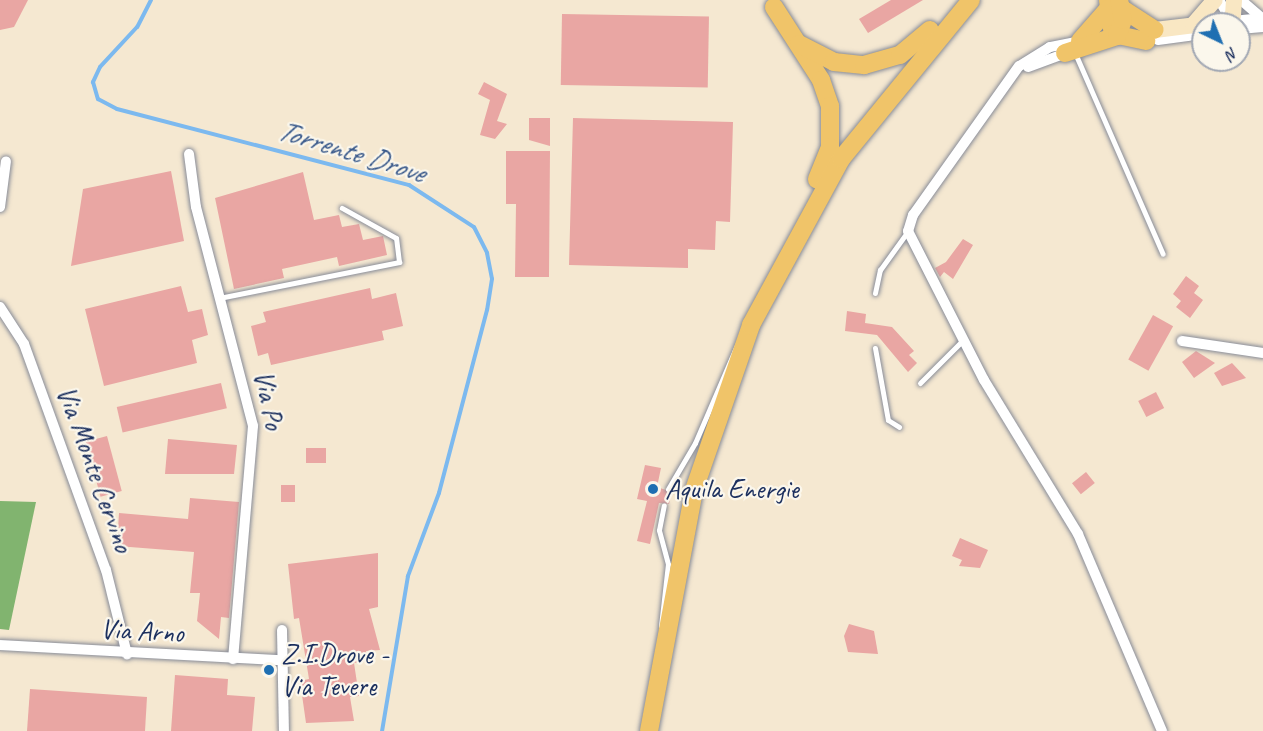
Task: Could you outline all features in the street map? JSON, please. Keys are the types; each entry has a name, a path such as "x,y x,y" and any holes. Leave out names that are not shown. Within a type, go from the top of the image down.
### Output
{"main road":[{"path":"795,41 842,64 882,62 912,47 957,0"},
{"path":"649,731 694,490 747,335 767,289 810,209 865,126 971,0"},
{"path":"865,126 898,97 983,0"},
{"path":"767,289 775,252 822,169 831,138 826,93 773,4"},
{"path":"1114,4 1117,36"},
{"path":"1114,4 1153,37"},
{"path":"1073,49 1114,4"},
{"path":"1073,49 1117,36 1153,37"}],"street":[{"path":"1241,0 1260,23"},
{"path":"1162,731 1078,534 963,340 908,231 913,215 1013,78 1035,54 1191,31"},
{"path":"1013,78 1041,59 1073,49"},
{"name":"Via Po","path":"189,154 193,197 253,436 233,659"},
{"path":"0,207 6,161"},
{"name":"Via Monte Cervino","path":"0,307 24,344 111,583 127,654"},
{"path":"1182,341 1263,353"},
{"path":"282,630 280,660 285,731"},
{"name":"Via Arno","path":"0,645 127,654 280,660"}],"lane":[{"path":"1073,49 1163,254"},
{"path":"219,298 399,262 396,238 342,208"},
{"path":"875,293 880,270 908,231"},
{"path":"668,489 695,443 727,358 747,335"},
{"path":"920,383 963,340"},
{"path":"875,348 888,420 899,428"},
{"path":"664,505 659,530 668,559 661,614 665,643"}],"green space":[{"path":"0,501 36,502 9,630 0,629"}],"building":[{"path":"0,0 28,0 14,27 0,30"},
{"path":"891,0 923,0 868,33 859,19"},
{"path":"562,14 709,17 708,88 561,85"},
{"path":"484,82 507,94 497,121 507,124 495,139 480,135 490,100 478,94"},
{"path":"529,118 550,118 550,146 529,140"},
{"path":"573,118 733,122 730,222 716,221 715,250 688,249 688,268 569,265"},
{"path":"506,151 550,151 549,277 515,277 516,204 506,204"},
{"path":"171,171 184,241 71,266 83,189"},
{"path":"303,172 314,220 339,215 342,227 359,224 363,240 383,236 387,255 339,266 337,257 282,269 284,278 234,289 215,198"},
{"path":"963,239 973,245 953,279 944,272 940,277 935,268 946,262"},
{"path":"1186,276 1199,286 1194,293 1203,300 1190,318 1176,307 1181,301 1173,294"},
{"path":"181,286 188,312 202,309 208,335 192,340 197,363 104,386 85,309"},
{"path":"370,288 372,299 396,293 403,326 382,331 384,340 271,365 268,353 258,356 251,326 266,322 263,312"},
{"path":"847,311 866,314 865,323 892,327 914,351 909,355 917,363 908,372 877,335 845,331"},
{"path":"1153,315 1173,326 1148,371 1128,360"},
{"path":"1196,351 1215,363 1194,378 1182,362"},
{"path":"1232,363 1246,378 1222,386 1214,373"},
{"path":"221,383 227,408 123,432 117,407"},
{"path":"1156,392 1164,408 1146,417 1138,401"},
{"path":"107,436 122,491 101,497 86,442"},
{"path":"168,439 237,445 234,474 165,474"},
{"path":"306,448 326,448 326,463 306,463"},
{"path":"645,465 661,468 657,487 672,492 669,504 659,503 650,544 637,541 647,501 637,499"},
{"path":"1086,472 1095,483 1081,494 1072,483"},
{"path":"281,485 295,485 295,502 281,502"},
{"path":"190,498 239,502 229,618 221,617 219,639 197,621 200,593 190,593 194,552 117,546 119,513 188,519"},
{"path":"960,538 988,550 980,568 959,566 962,560 952,556"},
{"path":"378,553 378,607 369,609 380,650 366,651 367,661 354,663 359,696 350,697 354,721 306,723 300,681 309,679 299,618 294,619 288,564"},
{"path":"849,624 874,631 878,654 848,652 844,636"},
{"path":"175,675 228,679 227,695 255,697 252,731 171,731"},
{"path":"30,689 147,697 145,731 27,731"}],"waterway":[{"name":"Torrente Drove","path":"151,0 137,27 100,67 93,82 98,99 117,109 409,185 474,227 487,253 492,279 487,310 439,493 408,576 382,731"}],"place":[{"name":"Aquila Energie","path":"653,489"},
{"name":"Z.I.Drove - Via Tevere","path":"269,670"}]}
